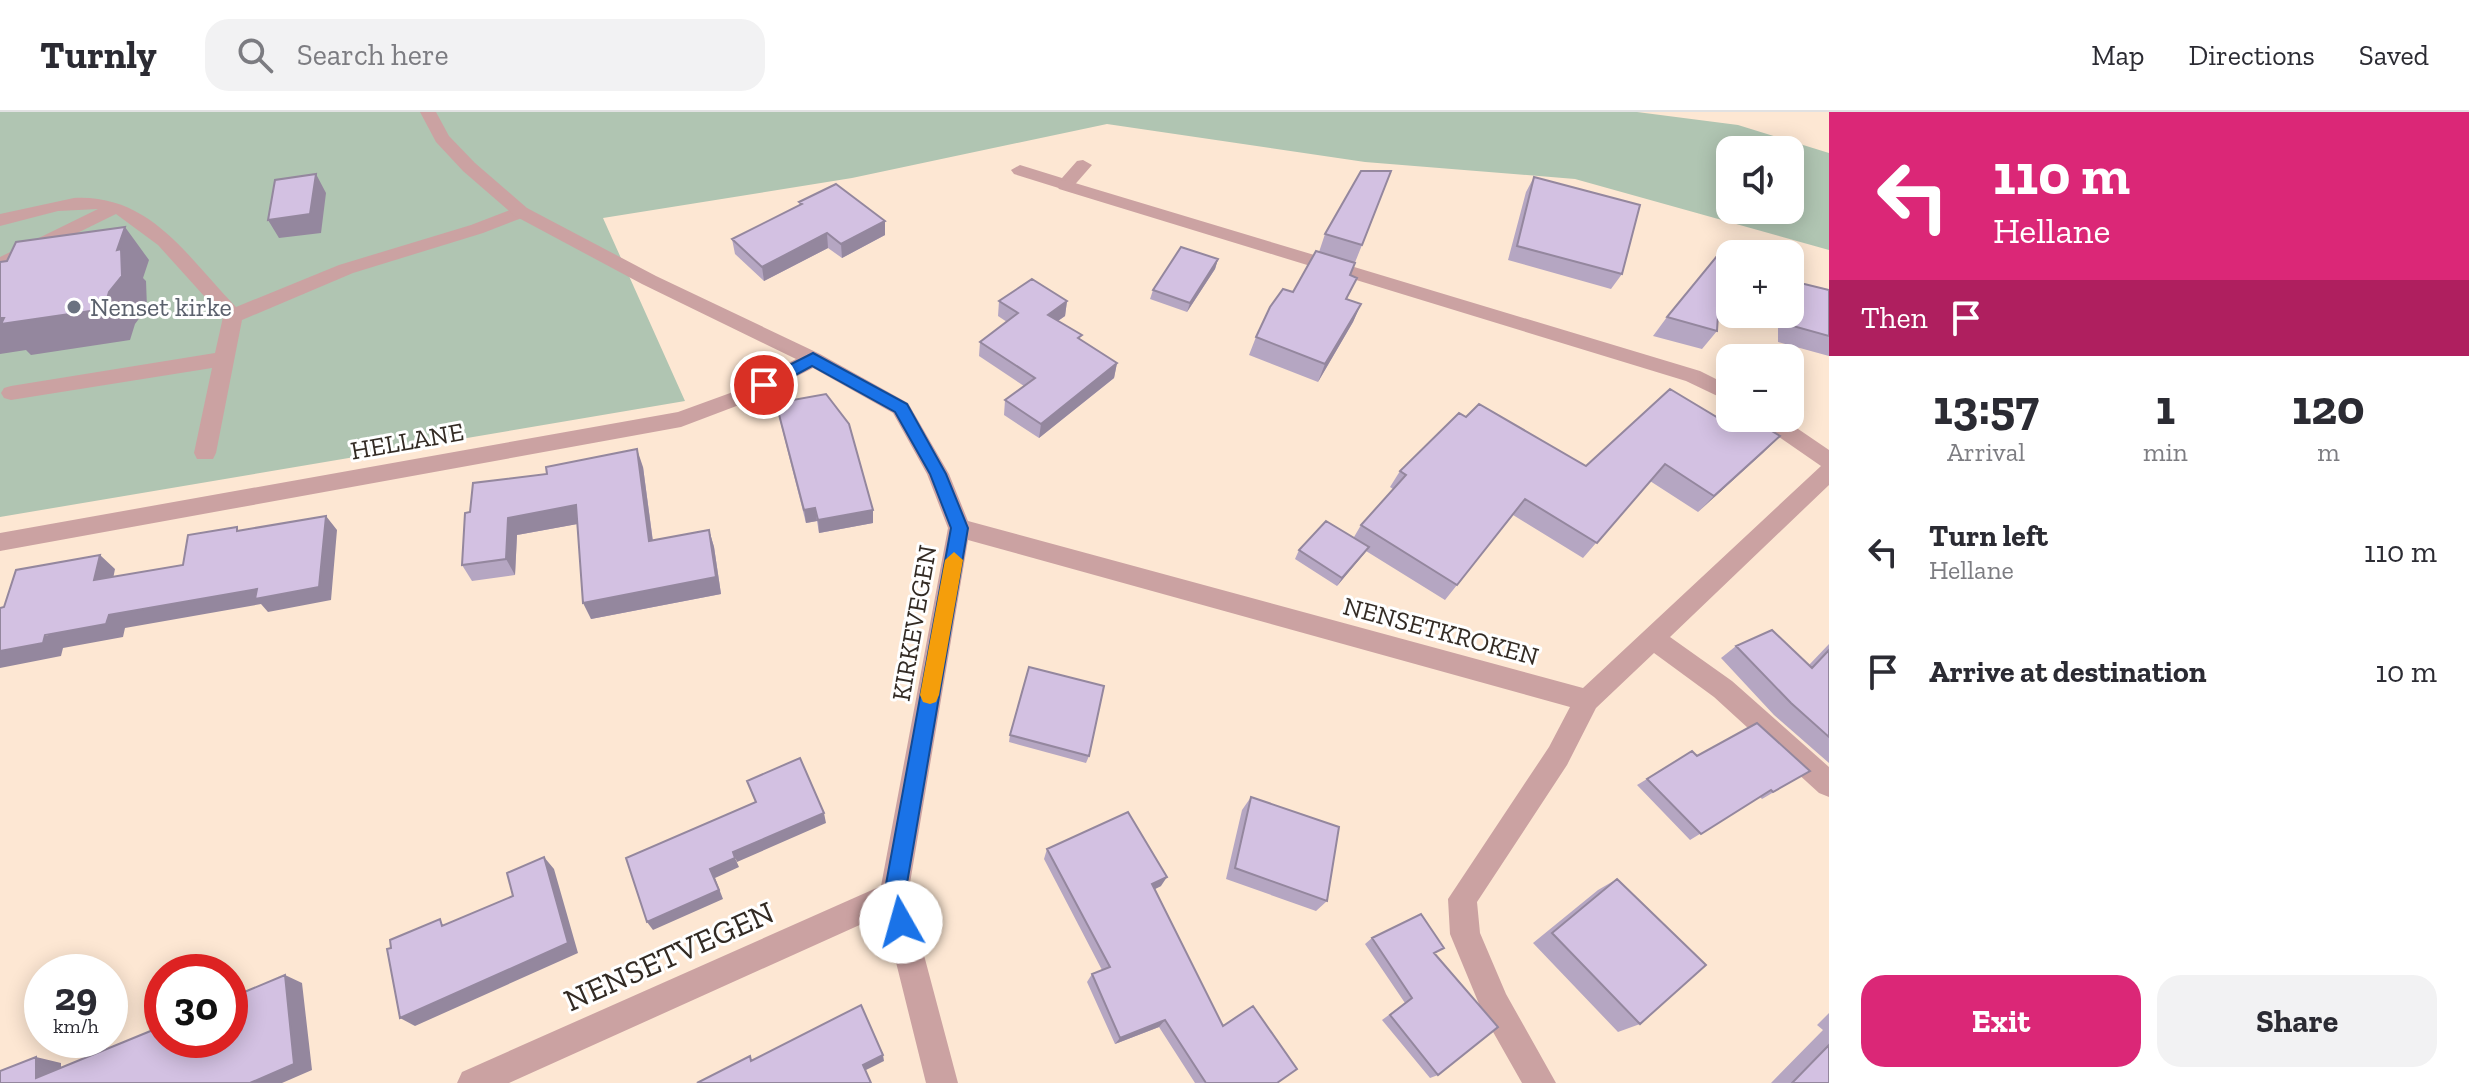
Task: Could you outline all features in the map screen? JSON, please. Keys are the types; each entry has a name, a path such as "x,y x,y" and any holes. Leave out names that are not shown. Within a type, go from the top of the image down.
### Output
{"street":[{"name":"KIRKEVEGEN","path":"428,112 442,138 469,167 521,212 649,280 813,359 901,408 938,474 959,528 894,895 942,1083"},
{"path":"1065,185 1083,165"},
{"path":"1020,170 1693,376 1716,388"},
{"path":"0,220 34,210 69,206 99,203 116,207 159,236 233,316"},
{"path":"0,265 116,207"},
{"path":"233,316 346,269 477,229 521,212"},
{"path":"205,453 233,316"},
{"path":"11,393 223,359"},
{"name":"HELLANE","path":"0,542 681,419 740,397 813,359"},
{"path":"1787,432 1829,461"},
{"path":"1540,1083 1495,1005 1465,934 1462,899 1558,756 1587,700 1829,472"},
{"name":"NENSETKROKEN","path":"959,528 1587,700"},
{"path":"1652,638 1723,689 1829,784"},
{"name":"NENSETVEGEN","path":"473,1083 894,895"}],"green space":[{"path":"0,112 1637,112 1738,125 1774,136 1716,136 1716,218 1575,179 1365,162 1107,124 852,178 603,218 685,401 0,517"},
{"path":"1804,145 1829,153 1829,250 1804,243 1804,240 1793,240 1736,224 1804,224"}],"building":[{"path":"1361,171 1391,171 1362,245 1325,234"},
{"path":"316,174 310,214 268,220 275,180"},
{"path":"1534,177 1640,205 1622,274 1517,246"},
{"path":"836,184 885,221 841,244 827,233 762,267 732,239 802,204 799,202"},
{"path":"125,227 117,250 121,249 122,276 109,292 104,309 1,324 4,318 0,318 0,262 7,261 16,242"},
{"path":"1181,247 1218,259 1190,303 1153,290"},
{"path":"1316,251 1355,263 1350,275 1357,278 1346,299 1361,304 1325,364 1256,337 1270,307 1283,289 1293,292"},
{"path":"1716,257 1717,331 1667,317"},
{"path":"1032,279 1067,301 1048,315 1082,335 1078,338 1117,363 1041,424 1005,400 1035,378 980,342 1018,313 999,301"},
{"path":"1804,284 1829,290 1829,336 1800,328 1804,328"},
{"path":"1670,389 1716,417 1716,432 1773,432 1780,436 1714,496 1665,464 1597,543 1525,499 1457,585 1361,525 1406,475 1400,471 1459,413 1466,417 1479,404 1586,466"},
{"path":"826,394 849,424 873,510 818,520 815,508 804,510 776,403"},
{"path":"637,449 649,541 709,530 716,577 583,603 576,505 508,518 506,559 462,565 465,513 470,512 473,483 547,474 546,467"},
{"path":"326,516 319,587 255,599 257,589 109,615 106,624 45,635 43,643 0,651 0,608 4,607 16,570 100,555 94,580 183,565 188,535 237,527 237,531"},
{"path":"1326,521 1369,547 1342,578 1299,550"},
{"path":"1772,630 1812,668 1829,650 1829,737 1736,646"},
{"path":"1029,667 1104,686 1089,756 1010,735"},
{"path":"1757,723 1810,771 1773,792 1771,790 1701,834 1647,779 1692,751 1697,756"},
{"path":"800,758 824,813 733,852 735,858 710,869 719,890 647,922 626,858 756,802 747,781"},
{"path":"1251,797 1339,827 1327,901 1235,868"},
{"path":"1128,812 1167,877 1152,884 1223,1026 1253,1006 1297,1069 1277,1083 1206,1083 1165,1020 1120,1038 1092,974 1110,967 1047,849"},
{"path":"544,857 568,943 400,1018 387,949 391,948 390,940 440,919 442,926 513,896 507,873"},
{"path":"1617,879 1706,965 1640,1024 1552,933"},
{"path":"1421,914 1444,948 1434,953 1498,1027 1438,1075 1390,1015 1412,998 1372,938"},
{"path":"285,975 294,1064 250,1083 0,1083 0,1071 33,1058 36,1058 36,1078 85,1058 128,1058 128,1040 144,1034 144,1058 248,1058 248,990"},
{"path":"861,1005 883,1055 863,1065 871,1083 697,1083 750,1056 751,1061"},
{"path":"1829,1045 1829,1083 1792,1083"}],"slow traffic":[{"path":"930,695 954,560"}],"place":[{"name":"Nenset kirke","path":"74,307"}],"route":[{"path":"764,385 813,359 901,408 938,474 959,528 894,895 901,922"}]}
